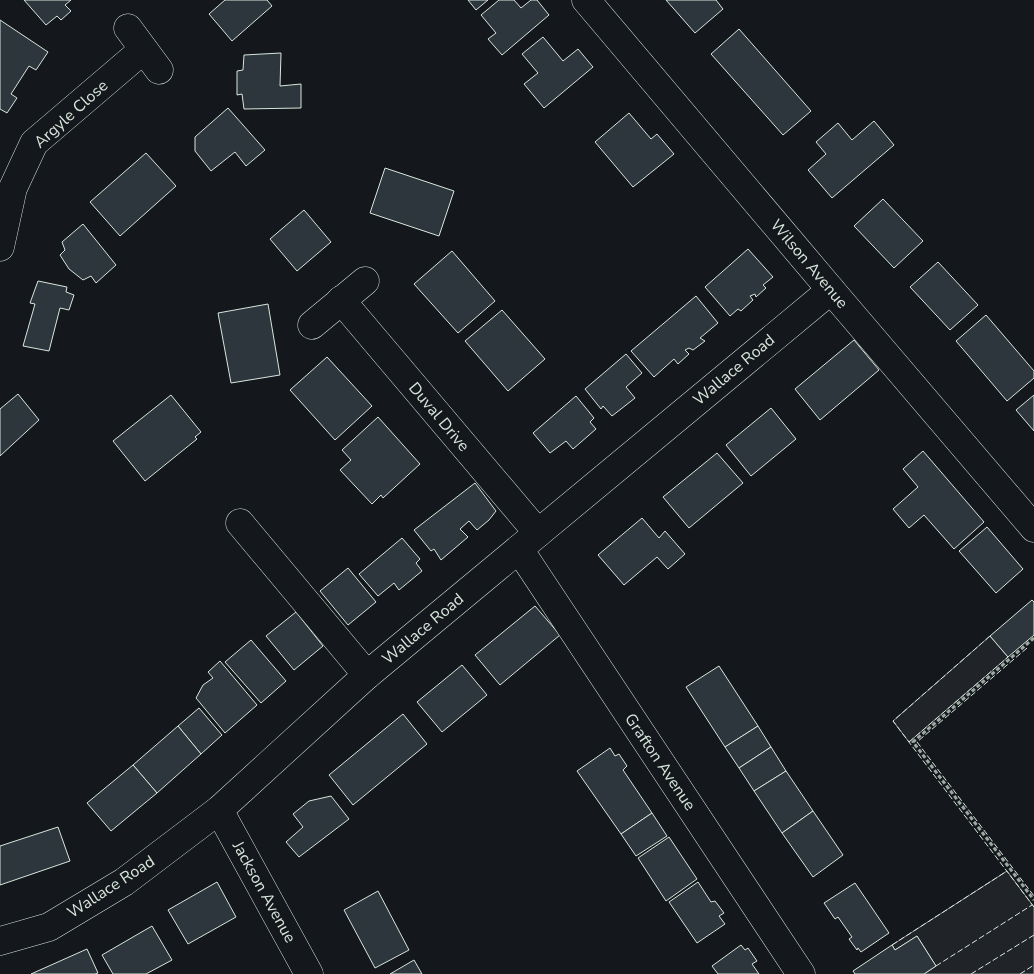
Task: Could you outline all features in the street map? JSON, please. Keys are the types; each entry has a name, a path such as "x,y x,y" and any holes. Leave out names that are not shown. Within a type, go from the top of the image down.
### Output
{"street":[{"name":"Wilson Avenue","path":"586,0 830,290 1034,528"},
{"name":"Argyle Close","path":"0,247 13,188 34,143 151,60 128,28"},
{"path":"312,324 365,281"},
{"name":"Wallace Road","path":"0,941 49,927 124,882 219,810 367,675 830,290"},
{"name":"Duval Drive","path":"341,300 528,541"},
{"path":"240,523 367,675"},
{"name":"Grafton Avenue","path":"528,541 801,974"},
{"name":"Jackson Avenue","path":"219,810 309,974"}],"path":[{"path":"1034,638 913,742 1034,900"}],"shaded area":[{"path":"990,636 1008,657 909,742 893,721"},
{"path":"1007,871 1034,907 1034,974 924,974 936,966 917,936 895,950 892,945"}],"building":[{"path":"24,0 71,0 65,5 71,11 61,20 57,16 46,25"},
{"path":"225,0 267,0 272,6 232,41 209,14"},
{"path":"468,0 488,0 476,10"},
{"path":"499,0 514,0 521,8 531,0 537,0 549,15 502,55 488,39 496,33 481,15"},
{"path":"666,0 716,0 723,9 695,33"},
{"path":"0,20 48,52 36,70 29,66 11,94 17,98 7,113 0,109"},
{"path":"739,29 811,111 783,135 711,54"},
{"path":"543,37 563,61 578,49 593,67 544,108 524,84 538,73 522,54"},
{"path":"281,53 280,86 301,84 301,108 244,109 242,94 237,95 237,71 243,70 244,55"},
{"path":"228,108 265,150 246,166 235,152 211,171 195,151 195,137"},
{"path":"629,113 651,139 657,134 674,154 633,187 595,142"},
{"path":"874,121 894,145 832,198 808,170 826,154 816,142 838,123 852,140"},
{"path":"146,153 176,186 120,236 90,202"},
{"path":"385,168 454,191 439,236 370,213"},
{"path":"883,199 923,241 894,268 854,226"},
{"path":"304,210 331,242 297,271 270,239"},
{"path":"83,224 116,265 96,283 91,276 83,280 69,269 60,255 65,250 62,242"},
{"path":"748,249 773,277 763,285 766,288 756,297 755,294 750,296 753,300 741,311 738,309 730,316 705,287"},
{"path":"452,251 495,301 458,333 414,284"},
{"path":"938,262 978,305 950,330 910,287"},
{"path":"38,281 67,287 66,292 74,295 69,310 60,308 49,351 23,346 35,304 30,303"},
{"path":"696,296 718,323 700,338 705,341 693,350 689,348 685,350 689,354 678,364 674,359 654,377 631,351"},
{"path":"268,304 280,375 231,383 218,313"},
{"path":"502,310 545,359 508,391 465,341"},
{"path":"986,315 1034,371 1034,378 1007,401 956,341"},
{"path":"854,340 879,370 820,420 795,389"},
{"path":"626,354 642,373 626,387 635,398 612,416 603,406 601,409 585,389"},
{"path":"327,357 372,406 335,440 290,390"},
{"path":"18,394 39,420 0,456 0,409"},
{"path":"171,395 201,432 195,437 197,439 145,481 113,441"},
{"path":"1034,395 1034,431 1016,410"},
{"path":"576,396 594,418 590,422 596,429 573,449 566,441 550,453 533,433"},
{"path":"771,408 796,439 751,476 726,445"},
{"path":"378,417 420,464 383,498 381,495 372,504 340,470 351,460 342,450"},
{"path":"923,451 984,522 954,549 924,515 909,528 893,509 918,487 903,469"},
{"path":"717,453 743,483 689,528 663,497"},
{"path":"475,483 496,511 477,530 469,521 460,529 468,537 441,560 434,549 431,551 414,530"},
{"path":"642,518 659,538 665,531 685,554 668,569 657,557 624,585 598,555"},
{"path":"987,527 1023,569 996,593 959,551"},
{"path":"402,538 420,559 416,563 422,571 399,590 394,583 378,596 359,574"},
{"path":"348,568 376,602 348,625 320,591"},
{"path":"1032,600 1034,602 1034,635 1008,657 990,636"},
{"path":"535,606 560,635 500,685 475,655"},
{"path":"296,612 323,646 294,670 266,636"},
{"path":"251,640 286,681 261,703 225,662"},
{"path":"220,661 257,705 225,733 196,698 203,685 213,678 208,672"},
{"path":"462,665 487,695 442,732 417,702"},
{"path":"719,666 758,726 725,747 686,687"},
{"path":"199,708 222,735 201,754 178,726"},
{"path":"403,714 427,744 353,805 329,775"},
{"path":"178,726 201,754 157,793 133,765"},
{"path":"758,726 771,747 739,768 725,747"},
{"path":"771,747 786,771 754,791 739,768"},
{"path":"610,748 615,756 619,754 627,766 623,770 652,813 621,834 577,771"},
{"path":"133,765 157,793 111,831 87,803"},
{"path":"786,771 813,811 782,833 754,791"},
{"path":"331,796 349,819 299,857 286,842 303,827 293,814 309,801"},
{"path":"813,811 843,855 813,877 782,833"},
{"path":"652,813 667,836 636,856 621,834"},
{"path":"58,827 70,861 0,885 0,846"},
{"path":"669,837 697,879 666,901 638,858"},
{"path":"217,882 236,917 188,944 168,910"},
{"path":"698,882 711,902 715,901 724,913 719,916 725,924 697,943 669,902"},
{"path":"855,883 889,933 861,952 858,948 857,950 849,939 852,937 838,917 835,919 824,903"},
{"path":"378,891 409,950 375,968 344,910"},
{"path":"152,926 172,960 146,974 113,974 102,955"},
{"path":"917,936 936,966 924,974 855,974 853,971 892,945 895,950"},
{"path":"741,945 745,950 748,948 757,961 752,964 759,974 718,974 712,966"},
{"path":"87,949 98,973 31,974"},
{"path":"414,960 422,974 390,974"}],"fence":[{"path":"990,636 893,721 1034,907"},
{"path":"1027,648 917,742 1034,896"},
{"path":"909,742 1008,657"},
{"path":"892,945 1007,871"},
{"path":"936,966 1032,905"},
{"path":"971,974 1034,935"},
{"path":"1020,974 1034,965"}]}
